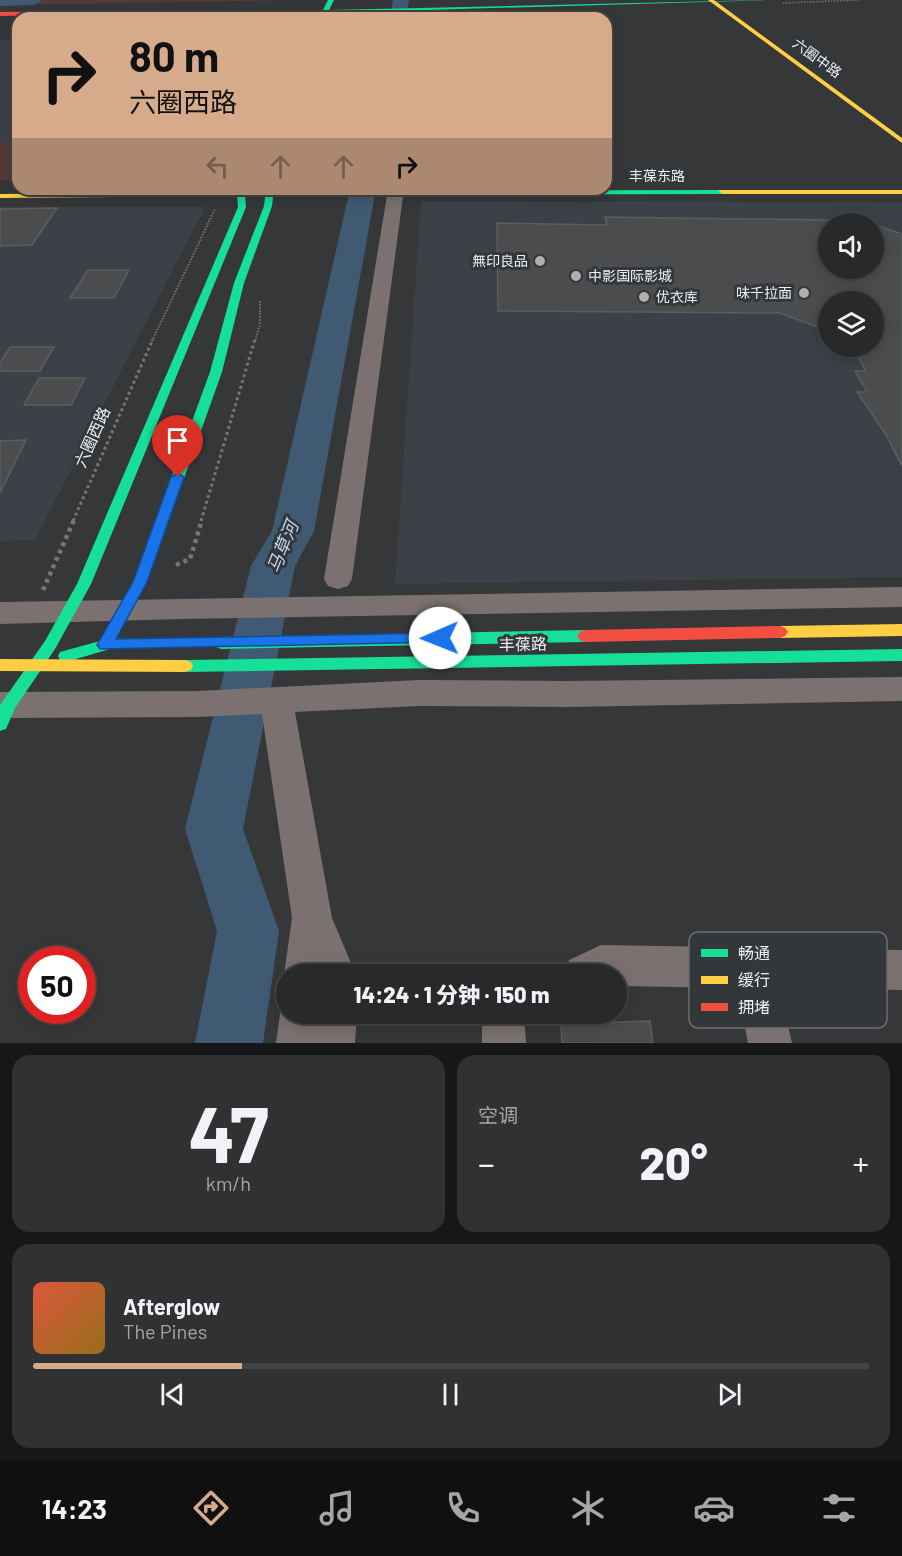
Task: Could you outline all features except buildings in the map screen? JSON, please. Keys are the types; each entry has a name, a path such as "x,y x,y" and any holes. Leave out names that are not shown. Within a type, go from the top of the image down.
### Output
{"main road":[{"path":"419,8 584,0"},
{"path":"299,12 766,0"},
{"name":"六圈中路","path":"712,1 902,141"},
{"path":"164,12 327,10"},
{"name":"丰葆东路","path":"612,192 902,192"},
{"name":"丰葆东路","path":"0,196 221,195"},
{"path":"3,712 50,645 84,584 242,207 244,195"},
{"path":"36,665 105,645 140,582 216,372 239,283 268,206 269,195"},
{"name":"丰葆路","path":"210,644 902,630"},
{"path":"34,646 126,644"},
{"name":"丰葆路","path":"0,665 210,666 902,655"}],"street":[{"path":"338,579 393,195"},
{"path":"0,614 224,607 902,597"},
{"path":"3,712 419,693 587,694 902,689"},
{"path":"280,700 278,716 312,918 331,964"},
{"path":"307,964 312,918"},
{"path":"627,965 689,966"},
{"path":"887,970 902,970"},
{"path":"298,1043 300,1024"},
{"path":"333,1043 335,1024"},
{"path":"503,1024 504,1043"},
{"path":"767,1028 770,1043"}],"path":[{"name":"六圈西路","path":"36,612 45,584 148,351 221,195"}],"shaded area":[{"path":"0,0 299,0 0,5"},
{"path":"12,39 12,175 0,175 0,40"},
{"path":"0,142 12,142 12,180 0,180"},
{"path":"421,201 902,202 902,577 395,584"},
{"path":"0,207 205,207 35,540 0,541"}],"waterway":[{"path":"0,1 34,0"},
{"name":"马草河","path":"399,12 401,0"},
{"name":"马草河","path":"229,1043 248,931 214,829 273,566 293,531 362,195"}],"traffic: fast":[{"path":"325,12 331,0"},
{"path":"307,12 766,0"},
{"path":"612,192 723,192"},
{"path":"0,724 8,705 50,645 84,584 242,207 241,195"},
{"path":"66,656 105,645 140,582 216,372 239,283 268,206 269,195"},
{"path":"221,643 585,636"},
{"path":"185,666 902,655"}],"traffic: slow":[{"path":"711,0 902,141"},
{"path":"723,192 902,192"},
{"path":"0,196 118,195"},
{"path":"780,632 902,630"},
{"path":"0,665 185,666"}],"traffic: jam":[{"path":"0,14 12,14"},
{"path":"585,636 780,632"}],"place":[{"name":"無印良品","path":"540,261"},
{"name":"中影国际影城","path":"576,276"},
{"name":"味千拉面","path":"804,293"},
{"name":"优衣库","path":"644,297"}],"route":[{"path":"178,477 140,582 105,645 440,638"}]}
